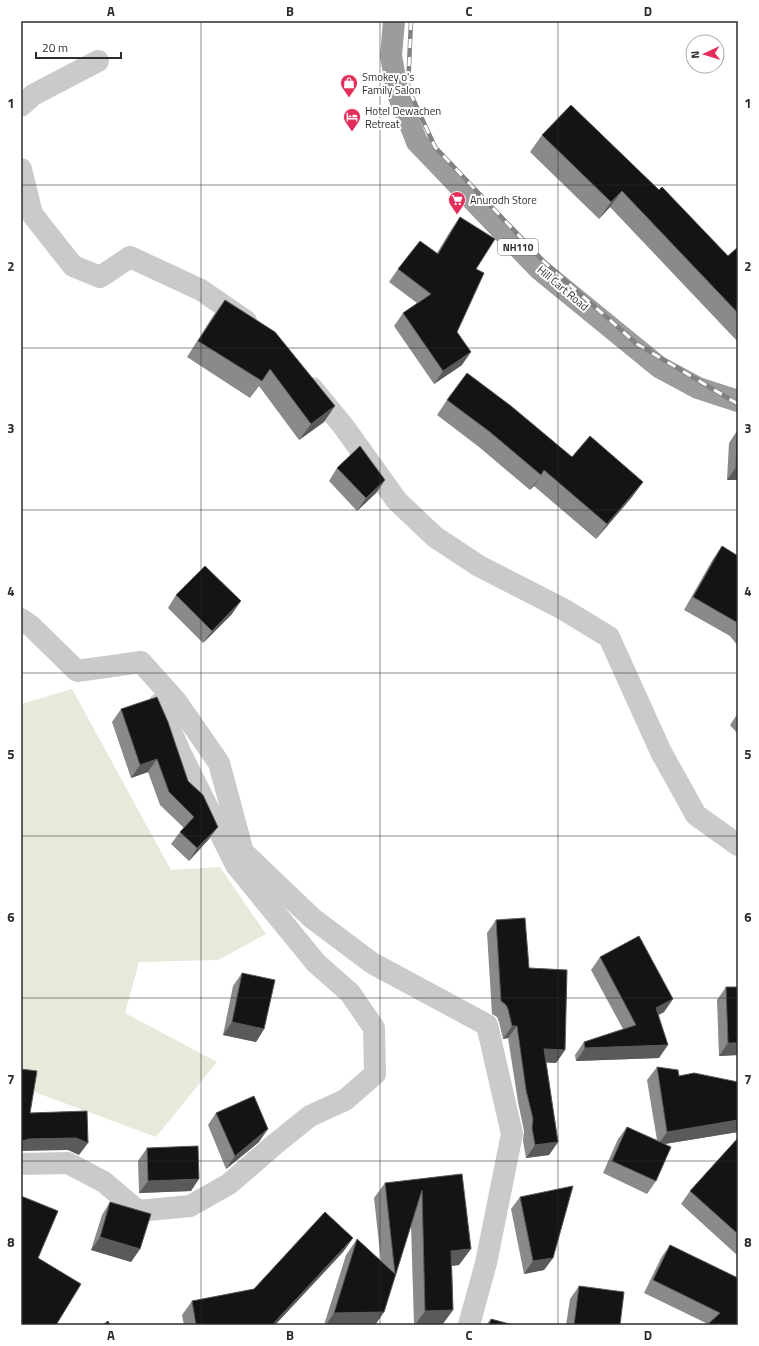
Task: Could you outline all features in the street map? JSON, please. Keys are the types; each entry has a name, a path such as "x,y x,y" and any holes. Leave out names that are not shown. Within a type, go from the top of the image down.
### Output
{"highway":[{"name":"Hill Cart Road","path":"394,21 391,56 398,94 417,142 539,269 660,367 698,388 738,401"}],"street":[{"path":"21,106 33,95 98,61"},
{"path":"21,169 32,214 73,266 100,277 130,257 201,290 259,330"},
{"path":"301,374 344,427 397,501 435,537 479,566 563,609 609,636 661,752 696,815 738,845"},
{"path":"21,619 31,626 77,671 141,662"},
{"path":"21,1164 68,1164 104,1182 138,1211 190,1206 229,1184 310,1116 345,1100 375,1074 374,1028 350,993 316,962 236,865 180,752 141,662"},
{"path":"141,662 176,701 219,763 243,852 312,918 372,963 487,1024 512,1134 486,1263 469,1325"}],"green space":[{"path":"72,689 171,870 220,867 266,934 218,960 139,962 125,1013 217,1062 156,1137 21,1087 21,704"}],"building":[{"path":"571,105 659,190 662,187 728,256 738,247 738,313 622,191 611,202 542,135"},
{"path":"460,217 495,239 476,269 484,273 457,332 471,352 443,371 403,313 431,294 398,269 420,241 438,254"},
{"path":"225,300 275,332 335,406 311,424 270,369 262,381 198,341"},
{"path":"467,373 511,406 572,457 590,436 643,482 607,524 544,470 541,475 490,432 447,400"},
{"path":"737,431 738,467 736,467"},
{"path":"360,446 385,480 366,498 337,468"},
{"path":"722,546 738,556 738,623 693,597"},
{"path":"205,566 241,601 212,631 176,595"},
{"path":"157,697 168,722 188,781 203,795 218,827 197,848 180,832 194,817 169,792 157,759 140,765 121,709"},
{"path":"525,918 529,968 567,970 565,1050 544,1049 558,1142 535,1145 532,1128 533,1119 526,1090 517,1026 512,1026 508,1009 501,1001 496,920"},
{"path":"639,936 673,999 656,1008 668,1045 585,1048 584,1042 636,1025 600,957"},
{"path":"242,973 275,980 264,1029 232,1022"},
{"path":"726,987 738,987 738,1043 728,1043"},
{"path":"657,1067 678,1070 679,1076 694,1073 738,1082 738,1120 667,1132"},
{"path":"21,1069 37,1071 30,1113 87,1111 88,1143 76,1138 29,1139 21,1143"},
{"path":"254,1096 268,1129 235,1156 216,1113"},
{"path":"627,1127 671,1147 656,1181 612,1161"},
{"path":"738,1138 738,1234 690,1191"},
{"path":"198,1146 199,1179 148,1181 147,1148"},
{"path":"462,1174 471,1249 451,1251 453,1310 425,1311 422,1190 384,1312 334,1313 357,1239 395,1274 385,1183"},
{"path":"573,1186 553,1258 533,1261 520,1197"},
{"path":"21,1196 58,1211 38,1258 81,1284 56,1325 21,1325"},
{"path":"110,1202 151,1214 140,1249 100,1237"},
{"path":"325,1212 353,1238 273,1325 196,1325 192,1301 254,1289"},
{"path":"670,1245 738,1278 738,1325 707,1325 720,1313 653,1280"},
{"path":"579,1286 624,1292 620,1325 574,1325"},
{"path":"491,1319 513,1325 489,1325"},
{"path":"108,1321 110,1325 103,1325"}],"railway":[{"path":"411,21 408,88 435,147 543,261 637,344 738,404"}],"place":[{"name":"Smokey o's Family Salon","path":"349,98"},
{"name":"Hotel Dewachen Retreat","path":"352,132"},
{"name":"Anurodh Store","path":"457,215"}]}
